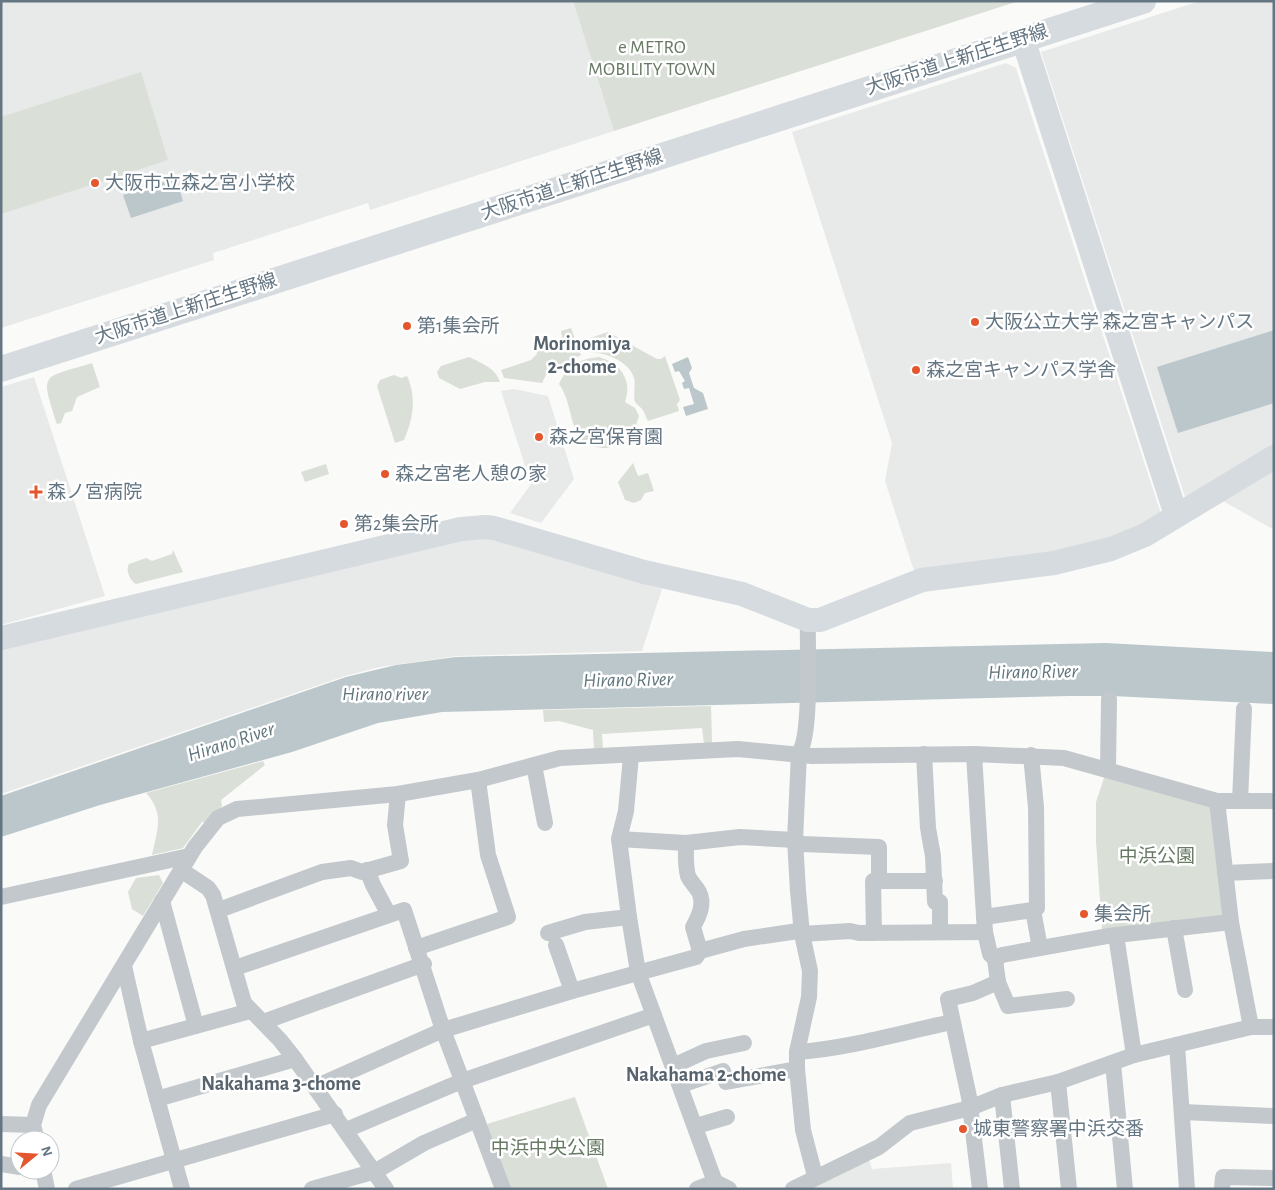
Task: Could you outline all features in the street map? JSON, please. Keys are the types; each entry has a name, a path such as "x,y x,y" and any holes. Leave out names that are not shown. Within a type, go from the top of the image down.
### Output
{"main road":[{"name":"大阪市道上新庄生野線","path":"1,350 1083,1"},
{"name":"大阪市道上新庄生野線","path":"1,370 1143,1"}],"street":[{"path":"1023,39 1176,515"},
{"path":"1,638 460,529 478,527 510,532 644,572 742,594 808,620 831,616 922,580 1054,563 1105,551 1145,535 1274,457"},
{"path":"808,620 806,647 807,705 804,747 799,753 795,840 802,934 810,972 809,997 797,1052 797,1069 803,1130 815,1176"},
{"path":"1108,770 1110,699"},
{"path":"1240,801 1244,709"},
{"path":"35,1130 39,1105 185,863 218,818 237,809 398,794 478,780 560,758 631,756 738,749 799,753 812,756 974,754 1031,755 1064,758 1217,801 1274,801"},
{"path":"924,754 928,828 935,880 935,902 940,902 940,932"},
{"path":"974,754 984,925 990,954 995,959 998,982 1008,1006 1067,999"},
{"path":"316,1087 443,1030 572,991 696,957 700,951 744,939 798,931 802,934 850,931 874,933 940,932 984,925 1033,910 1037,908 1037,852 1031,755"},
{"path":"631,756 626,810 619,839 628,917 638,972 696,1126 722,1185 697,1189"},
{"path":"534,765 545,823"},
{"path":"416,948 508,917 488,855 478,780"},
{"path":"219,910 322,872 351,868 362,872 401,861 395,825 398,794"},
{"path":"1217,801 1231,922 1251,1027"},
{"path":"619,839 686,843 740,837 795,840 802,844 879,847 879,880"},
{"path":"686,843 688,874 692,886 699,891 701,900 701,912 694,927 700,951"},
{"path":"1,897 185,863"},
{"path":"185,863 213,895 219,910 244,1003 295,1059 376,1172 386,1189"},
{"path":"367,870 388,914"},
{"path":"1225,873 1274,871"},
{"path":"874,933 873,881 935,880"},
{"path":"162,901 196,1026"},
{"path":"235,968 404,910 416,948 424,964 443,1030 503,1189"},
{"path":"1033,910 1040,948"},
{"path":"572,991 552,939 585,922 628,917"},
{"path":"995,959 1002,954 1116,935 1231,922"},
{"path":"1174,928 1185,990"},
{"path":"1116,935 1134,1055"},
{"path":"263,1022 424,964"},
{"path":"124,966 157,1099 182,1189"},
{"path":"980,1189 970,1108 948,999 973,993 998,982"},
{"path":"142,1041 250,1011"},
{"path":"346,1130 462,1081 654,1015"},
{"path":"797,1052 857,1044 952,1022"},
{"path":"793,1189 815,1176 879,1147 910,1123 970,1108 1002,1095 1058,1082 1134,1055 1251,1027 1274,1027"},
{"path":"674,1066 706,1051 744,1043"},
{"path":"1177,1045 1187,1189"},
{"path":"157,1099 295,1059"},
{"path":"1113,1063 1126,1189"},
{"path":"681,1085 723,1071 726,1082 797,1069"},
{"path":"1058,1082 1069,1189"},
{"path":"1002,1095 1012,1189"},
{"path":"1183,1112 1274,1116"},
{"path":"76,1189 335,1114"},
{"path":"696,1126 727,1117"},
{"path":"312,1189 376,1172 424,1143 477,1120"},
{"path":"1,1124 24,1130"},
{"path":"1222,1189 1222,1177 1274,1178"}],"shaded area":[{"path":"1,1 573,1 614,131 370,210 368,203 213,253 214,260 1,328"},
{"path":"1200,1 1274,1 1274,448 1186,500 1041,52"},
{"name":"大阪公立大学 森之宮キャンパス","path":"1006,63 1016,68 1161,514 1125,534 1080,549 915,574 885,481 892,443 792,132"},
{"name":"森ノ宮病院","path":"34,377 105,596 1,625 1,387"},
{"name":"森之宮保育園","path":"514,389 548,396 574,479 541,523 510,513 531,484 501,391"},
{"path":"1274,465 1274,530 1223,501"},
{"path":"482,535 662,589 642,651 457,656 380,667 345,676 1,794 1,649"},
{"path":"869,1159 872,1169 951,1163 953,1189 810,1189"}],"green space":[{"name":"e METRO MOBILITY TOWN","path":"573,1 1019,1 614,131"},
{"path":"141,72 168,160 1,214 1,117"},
{"path":"571,328 581,355 564,365 555,375 546,375 542,383 504,378 501,370 531,360 537,354 535,346 562,337 561,331"},
{"path":"608,332 657,359 665,356 680,400 677,404 679,411 648,421 643,410 635,402 634,378 627,366 607,355 585,352 581,341"},
{"path":"469,357 492,370 500,382 485,382 460,389 439,378 437,372 441,366"},
{"path":"599,357 619,368 626,380 627,394 625,402 635,408 639,416 636,425 609,448 595,447 585,442 578,435 565,395 559,384 566,372 575,364 586,359"},
{"path":"92,363 100,387 77,397 72,411 65,413 61,423 57,424 48,394 47,386 49,380 54,375"},
{"path":"394,375 401,378 407,376 413,400 412,416 404,440 395,443 377,386 380,380"},
{"path":"633,463 638,476 648,473 654,491 645,493 641,500 634,503 625,500 618,482"},
{"path":"326,464 329,474 305,482 301,472"},
{"path":"173,550 183,572 136,584 132,580 128,572 129,564 146,558 152,561 172,554"},
{"path":"711,706 712,743 704,744 702,728 602,734 603,750 594,751 593,730 559,721 544,722 543,710"},
{"path":"263,761 265,765 221,800 222,806 207,822 202,822 183,848 152,855 158,815 152,800 146,793"},
{"name":"中浜公園","path":"1105,775 1212,806 1225,918 1102,930 1096,841 1096,802"},
{"path":"159,875 163,883 143,916 132,909 128,892 136,878"},
{"name":"中浜中央公園","path":"575,1097 608,1189 510,1189 487,1124"}],"water":[{"path":"176,178 183,201 131,218 123,195"},
{"path":"1274,330 1274,403 1178,433 1157,367"},
{"path":"688,357 692,368 689,373 694,388 703,393 708,409 686,416 683,407 694,404 689,388 684,389 682,383 685,381 679,371 675,372 672,364"},
{"name":"Hirano river","path":"1106,643 1274,652 1274,704 1113,696 1069,696 442,712 378,723 292,752 100,805 1,837 1,796 346,677 396,665 456,657"}],"place":[{"name":"大阪市立森之宮小学校","path":"95,183"},
{"name":"大阪公立大学 森之宮キャンパス","path":"975,322"},
{"name":"第1集会所","path":"407,326"},
{"name":"森之宮キャンパス学舎","path":"916,370"},
{"name":"森之宮保育園","path":"539,437"},
{"name":"森之宮老人憩の家","path":"385,474"},
{"name":"森ノ宮病院","path":"36,492"},
{"name":"第2集会所","path":"344,524"},
{"name":"集会所","path":"1084,914"},
{"name":"城東警察署中浜交番","path":"963,1129"}],"district":[{"name":"Morinomiya 2-chome","path":"582,356"},
{"name":"Nakahama 2-chome","path":"706,1075"},
{"name":"Nakahama 3-chome","path":"281,1084"}],"water label":[{"name":"Hirano River","path":"1033,672"},
{"name":"Hirano River","path":"628,680"},
{"name":"Hirano River","path":"231,742"}]}
